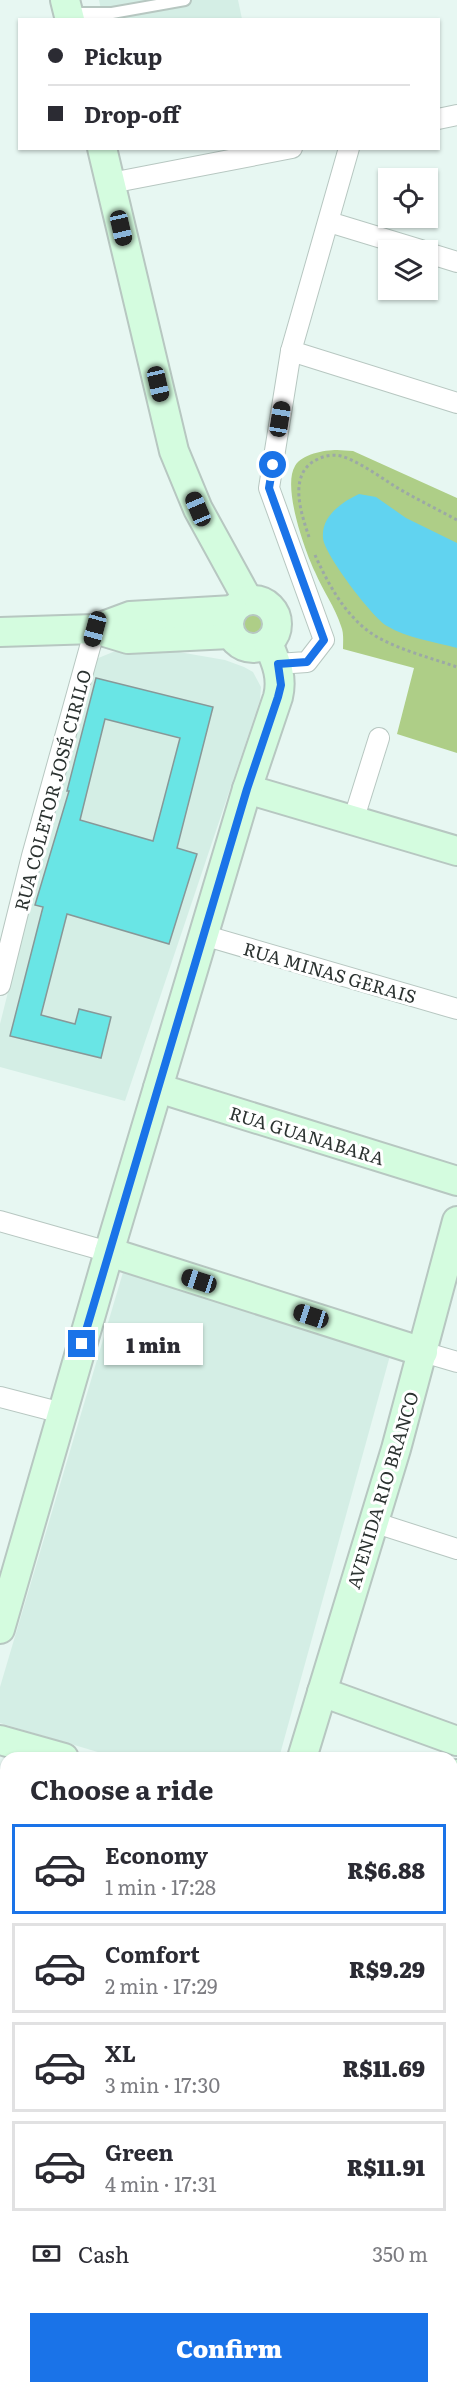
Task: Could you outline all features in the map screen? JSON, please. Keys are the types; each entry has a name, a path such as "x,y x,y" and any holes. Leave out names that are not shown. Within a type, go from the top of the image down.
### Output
{"street":[{"path":"440,118 457,114"},
{"path":"103,150 174,451 237,615 238,644 245,647 261,647 273,654 307,662 324,640 269,488 291,351 348,150"},
{"path":"111,183 282,150"},
{"path":"329,222 388,240"},
{"path":"438,256 457,262"},
{"path":"291,351 457,403"},
{"path":"0,632 95,629 130,616 237,615 264,602 275,614 273,654 281,685 203,935 62,1413 5,1591 0,1629"},
{"name":"RUA COLETOR JOSÉ CIRILO","path":"0,986 32,856 95,629"},
{"path":"353,821 379,738"},
{"path":"247,789 457,851"},
{"name":"RUA MINAS GERAIS","path":"203,935 457,1009"},
{"name":"RUA GUANABARA","path":"158,1088 457,1181"},
{"path":"0,1221 109,1252 457,1362"},
{"name":"AVENIDA RIO BRANCO","path":"304,1752 423,1352 457,1221"},
{"path":"0,1397 62,1413"},
{"path":"372,1522 457,1549"},
{"path":"322,1692 457,1741"},
{"path":"0,1740 43,1752"}],"lane":[{"path":"68,11 112,13 185,0"}],"path":[{"path":"310,540 299,498 300,477 308,465 332,455 362,465 457,520"},
{"path":"312,549 335,593 364,627 378,638 457,667"}],"shaded area":[{"path":"99,0 238,0 242,18 103,18"},
{"path":"173,651 225,660 253,672 261,687 260,700 125,1101 0,1067 0,1024 60,785 96,659 113,652"},
{"path":"124,1269 391,1352 281,1752 98,1752 0,1723 0,1687"}],"green space":[{"path":"337,450 353,451 457,498 457,753 397,734 414,668 343,649 342,629 306,550 296,519 291,488 292,476 298,462 314,454"},
{"path":"254,608 265,613 270,624 265,635 254,640 243,635 238,624 243,613"}],"water":[{"path":"359,494 376,497 406,518 457,543 457,648 412,637 387,626 371,611 331,557 323,538 325,523 334,511"}],"building":[{"path":"96,678 213,707 177,848 197,854 169,944 67,914 41,1015 75,1024 79,1009 111,1017 101,1058 10,1036 43,907 35,905 69,791 67,791","holes":["105,719 180,738 153,841 80,820"]}],"route":[{"path":"82,1344 247,789 278,697 281,685 278,664 307,662 324,640 269,488 273,465"}]}
